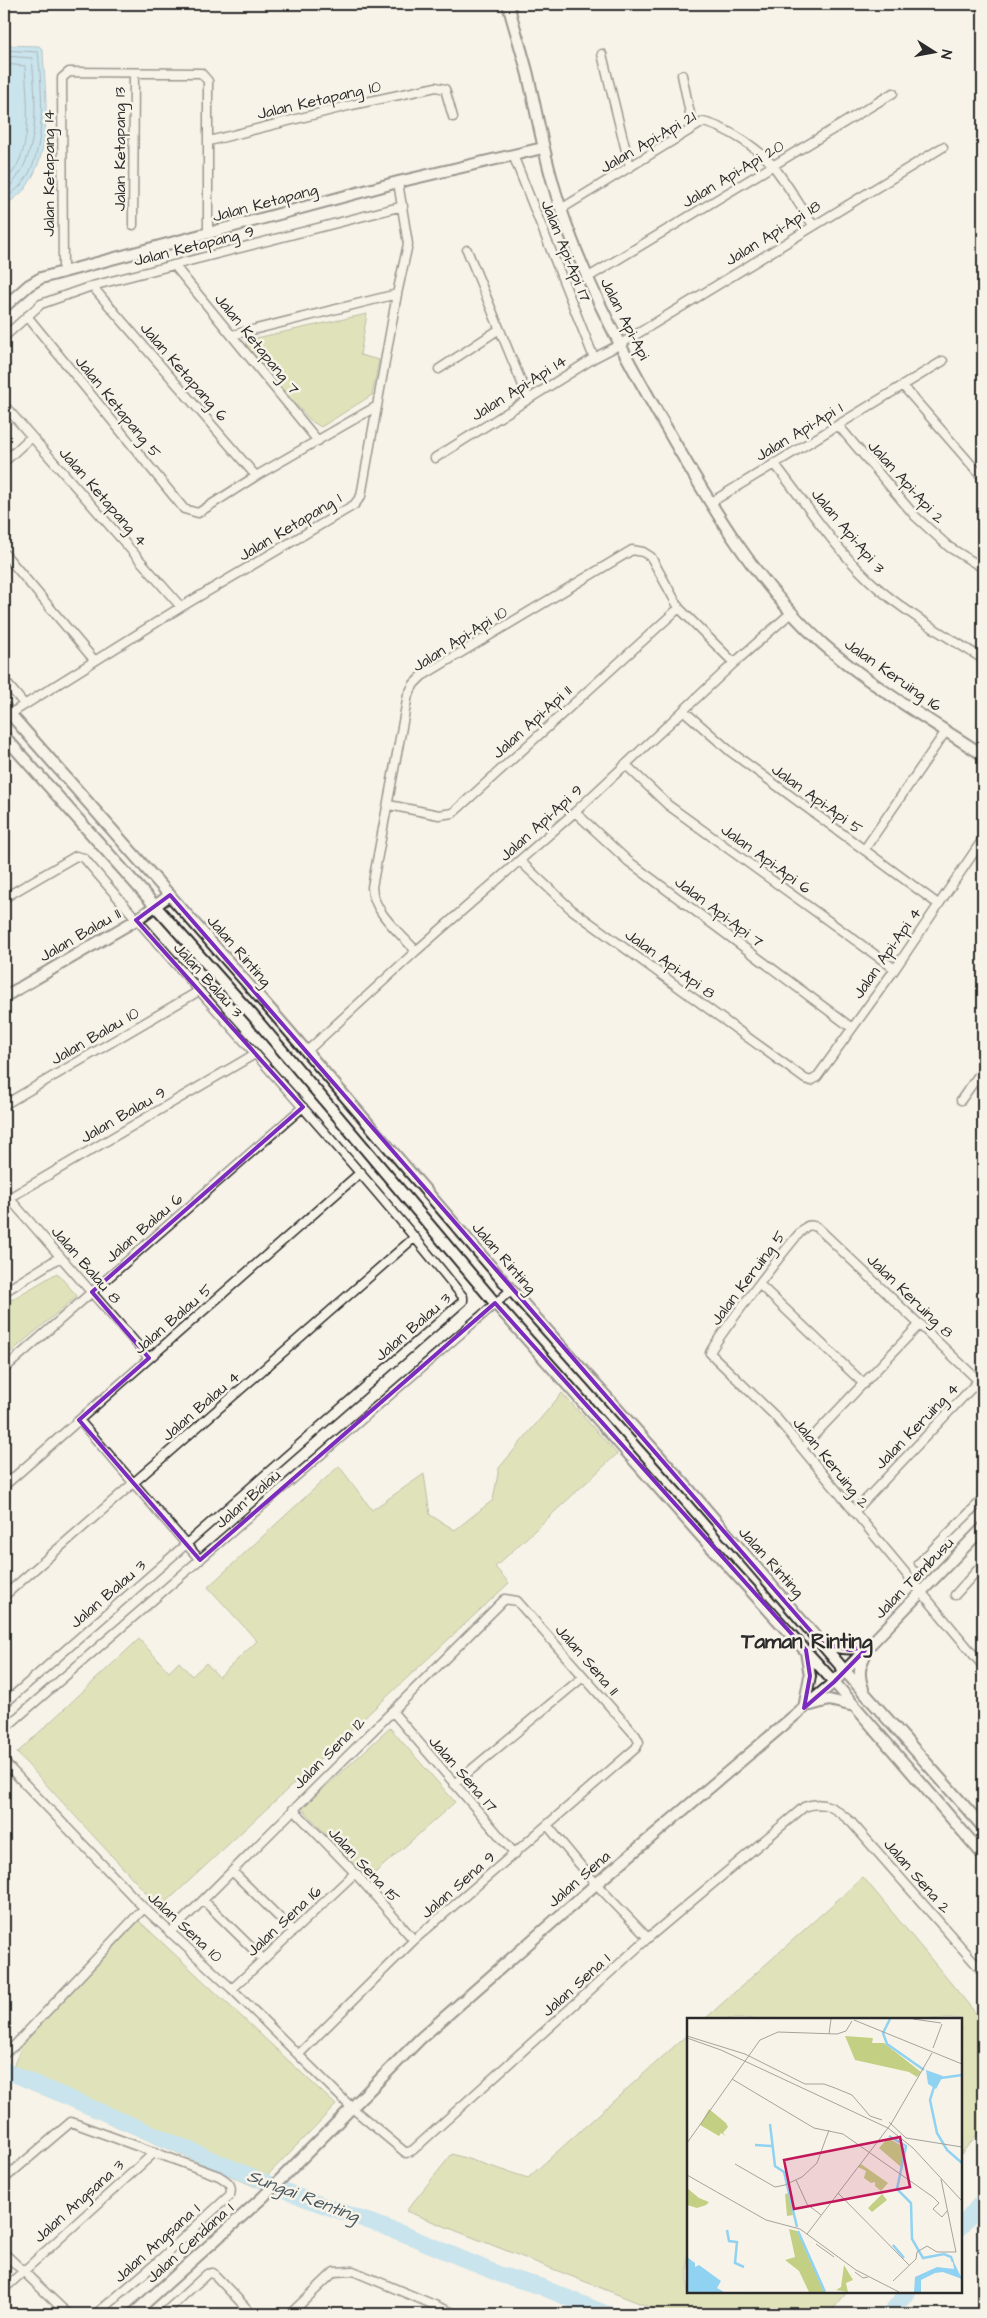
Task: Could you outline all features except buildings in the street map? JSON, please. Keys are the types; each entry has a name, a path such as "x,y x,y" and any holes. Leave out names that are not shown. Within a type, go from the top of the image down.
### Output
{"main road":[{"name":"Jalan Api-Api","path":"508,4 528,74 543,148 561,209 588,278 619,345 710,503 754,567 792,612"},
{"name":"Jalan Ketapang","path":"4,307 29,285 41,278 398,182 543,148"},
{"name":"Jalan Keruing 16","path":"792,612 822,643 854,670 983,755"},
{"name":"Jalan Rinting","path":"7,710 170,895 511,1290 686,1486 845,1671 983,1827"},
{"name":"Jalan Rinting","path":"4,736 254,1017 496,1303 702,1537 806,1650 983,1855"},
{"name":"Jalan Balau 11","path":"4,997 136,920 170,895"},
{"name":"Jalan Tembusu","path":"834,1682 983,1528"},
{"path":"821,1643 839,1649 850,1650 870,1645"},
{"path":"866,1695 858,1675 860,1665 870,1645"},
{"path":"806,1650 810,1676 804,1708 829,1700 855,1707"},
{"name":"Jalan Sena","path":"351,2107 421,2038 596,1884 834,1682"},
{"name":"Jalan Cendana 1","path":"133,2314 262,2198 351,2107"}],"street":[{"path":"602,54 630,167"},
{"name":"Jalan Ketapang 14","path":"63,272 62,78 69,72 134,74"},
{"path":"134,74 200,73 206,76 208,81 209,141 208,234"},
{"name":"Jalan Ketapang 13","path":"133,225 134,74"},
{"path":"682,75 693,128"},
{"name":"Jalan Ketapang 10","path":"209,141 352,105 436,87 445,89 453,117"},
{"name":"Jalan Api-Api 20","path":"588,278 893,93"},
{"name":"Jalan Api-Api 21","path":"561,209 703,122 717,125 746,143 773,166 812,225"},
{"name":"Jalan Api-Api 18","path":"619,345 812,225 943,147"},
{"name":"Jalan Api-Api 17","path":"513,155 594,358"},
{"name":"Jalan Ketapang 1","path":"7,710 24,704 181,607 354,505 361,496 397,294 408,244 398,182"},
{"name":"Jalan Ketapang 9","path":"4,337 41,304 92,286 403,206"},
{"path":"468,250 498,330 528,398"},
{"name":"Jalan Ketapang 7","path":"174,265 318,441"},
{"name":"Jalan Ketapang 6","path":"92,286 256,476"},
{"path":"232,335 397,294"},
{"name":"Jalan Ketapang 5","path":"27,316 184,509 198,513 256,476"},
{"path":"438,369 498,330"},
{"name":"Jalan Api-Api 14","path":"435,458 528,398 619,345"},
{"name":"Jalan Api-Api 1","path":"710,503 943,361"},
{"path":"903,386 983,478"},
{"name":"Jalan Ketapang 4","path":"4,405 181,607"},
{"path":"256,476 377,406"},
{"name":"Jalan Api-Api 2","path":"838,425 914,516 949,547 983,568"},
{"path":"4,462 31,437"},
{"name":"Jalan Api-Api 3","path":"774,463 851,561 879,589 919,618 983,659"},
{"name":"Jalan Api-Api 10","path":"416,951 377,908 372,898 372,887 389,805 408,695 414,684 422,676 632,550 643,552 652,557 679,608 734,663"},
{"path":"4,553 95,661"},
{"name":"Jalan Api-Api 11","path":"389,805 439,815 453,813 679,608"},
{"name":"Jalan Api-Api 9","path":"306,1052 416,951 575,812 734,663 792,612"},
{"path":"4,680 24,704"},
{"name":"Jalan Api-Api 5","path":"684,711 731,752 938,904"},
{"path":"864,850 946,731"},
{"name":"Jalan Api-Api 6","path":"625,764 668,805 895,969"},
{"name":"Jalan Api-Api 7","path":"575,812 628,861 852,1028"},
{"name":"Jalan Api-Api 4","path":"811,1081 817,1077 895,969 983,839"},
{"name":"Jalan Balau 3","path":"4,898 76,856 84,858 136,920 361,1172 416,1237 463,1297 463,1301 4,1704"},
{"name":"Jalan Api-Api 8","path":"520,861 571,909 811,1081"},
{"name":"Jalan Balau 10","path":"4,1106 199,991"},
{"name":"Jalan Balau 9","path":"6,1200 255,1054"},
{"path":"961,1100 983,1069"},
{"name":"Jalan Balau 6","path":"4,1369 303,1107"},
{"name":"Jalan Balau 5","path":"4,1486 361,1172"},
{"name":"Jalan Balau 8","path":"4,1190 6,1200 92,1292 149,1358"},
{"name":"Jalan Keruing 5","path":"713,1358 710,1353 712,1348 805,1227 811,1225 817,1227"},
{"name":"Jalan Keruing 8","path":"817,1227 982,1380"},
{"name":"Jalan Balau 4","path":"4,1596 416,1237"},
{"path":"4,1292 60,1257"},
{"path":"760,1285 864,1384"},
{"name":"Jalan Balau","path":"4,1729 511,1290"},
{"path":"802,1448 920,1324"},
{"name":"Jalan Keruing 2","path":"713,1358 774,1415 983,1666"},
{"name":"Jalan Keruing 4","path":"854,1512 982,1380"},
{"path":"79,1420 200,1560"},
{"path":"919,1563 983,1499"},
{"path":"955,1594 983,1564"},
{"name":"Jalan Sena 12","path":"170,1932 505,1599 511,1599"},
{"name":"Jalan Sena 11","path":"511,1599 517,1601 636,1736 639,1742"},
{"path":"454,1784 583,1677"},
{"name":"Jalan Sena 17","path":"392,1711 515,1854"},
{"name":"Jalan Sena 9","path":"299,2054 414,1940 636,1748 639,1742"},
{"name":"Jalan Sena 10","path":"4,1762 144,1908 232,1989 351,2107"},
{"name":"Jalan Sena 1","path":"351,2107 401,2150 406,2153 413,2150 648,1938 804,1807 814,1803 826,1804"},
{"name":"Jalan Sena 2","path":"826,1804 837,1810 851,1822 982,1968"},
{"name":"Jalan Sena 15","path":"293,1810 355,1873 414,1940"},
{"path":"547,1825 596,1884 648,1938"},
{"path":"232,1871 293,1931"},
{"name":"Jalan Sena 16","path":"232,1989 355,1873"},
{"path":"203,1900 263,1959"},
{"path":"4,2053 14,2046 144,1908"},
{"path":"4,2179 71,2122 155,2152"},
{"name":"Jalan Angsana 1","path":"96,2314 154,2265 230,2196 232,2188 229,2182 219,2176 155,2152"},
{"name":"Jalan Angsana 3","path":"4,2289 22,2270 155,2152"},
{"path":"4,2253 68,2314"},
{"path":"290,2314 334,2272 345,2270 353,2271 454,2314"},
{"path":"163,2314 207,2274 213,2273 252,2314"}],"highlighted area":[{"path":"170,895 821,1643 850,1650 870,1645 834,1682 804,1708 810,1676 806,1650 495,1303 200,1560 79,1420 149,1358 92,1292 303,1107 136,920"}],"green space":[{"path":"367,314 360,355 379,360 372,395 321,427 311,421 246,349 247,340"},
{"path":"57,1273 77,1296 11,1352 4,1342 4,1304"},
{"path":"562,1393 617,1454 495,1567 509,1583 160,1908 17,1753 139,1639 169,1672 179,1662 192,1676 206,1663 219,1677 257,1641 208,1587 339,1466 372,1510 424,1474 430,1515 455,1530 493,1500 499,1468"},
{"path":"390,1728 455,1802 367,1880 302,1808"},
{"path":"863,1877 983,2022 983,2127 962,2153 962,2018 706,2018"},
{"path":"138,1920 336,2105 256,2187 8,2079 23,2043"},
{"path":"687,2035 687,2293 846,2293 829,2314 667,2314 406,2211 452,2154 528,2178"}],"water":[{"path":"4,45 39,46 43,50 46,120 41,154 36,171 25,189 4,207"}],"waterway":[{"name":"Sungai Renting","path":"4,2070 300,2197 404,2234 501,2275 539,2286 607,2314"},
{"name":"Sungai Renting","path":"962,2226 983,2200"},
{"name":"Sungai Renting","path":"889,2314 907,2293"}],"district":[{"name":"Taman Rinting","path":"807,1641"}]}
